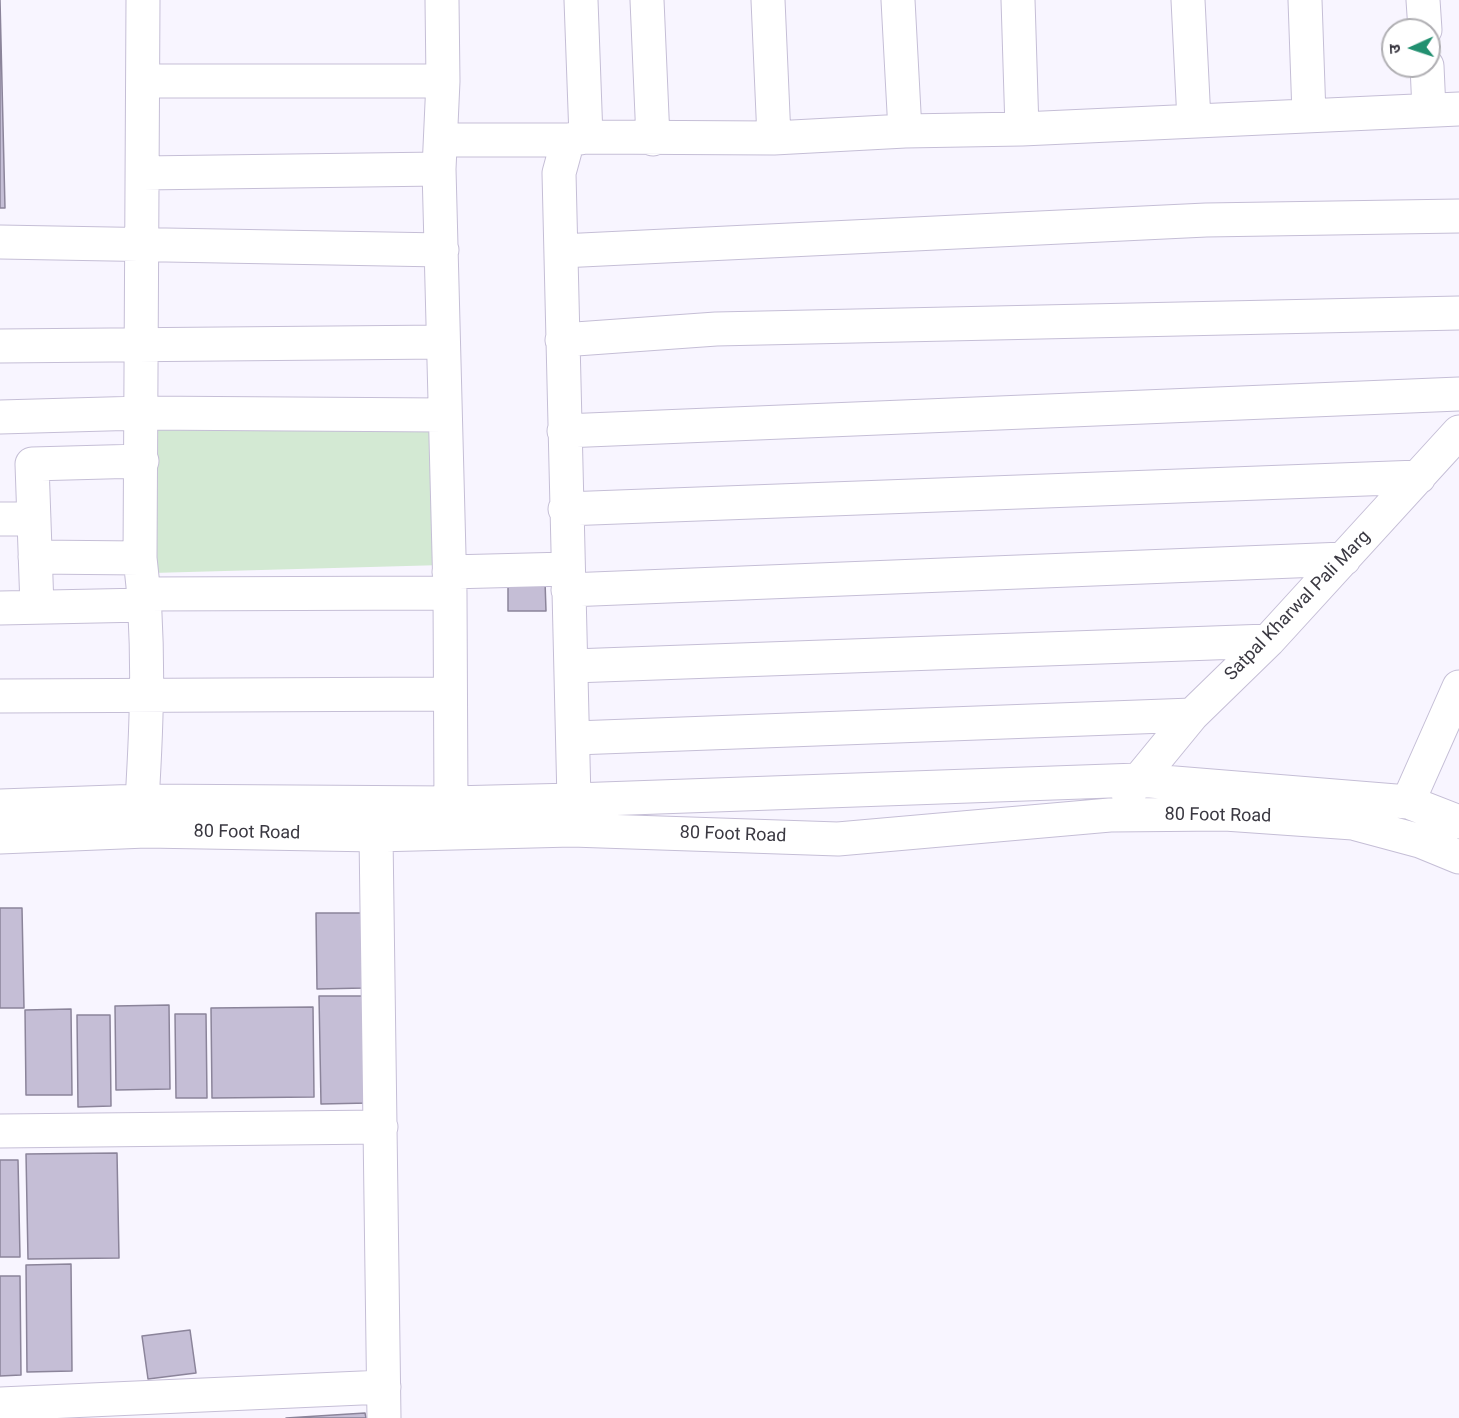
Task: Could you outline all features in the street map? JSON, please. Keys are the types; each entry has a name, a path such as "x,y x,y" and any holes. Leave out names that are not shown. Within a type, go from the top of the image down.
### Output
{"street":[{"path":"141,801 146,695 144,600 140,558 143,0"},
{"path":"442,0 443,81 440,155 444,415 450,582 451,803"},
{"path":"574,800 575,738 565,509 559,173 577,138 581,0"},
{"path":"647,0 653,139"},
{"path":"768,0 774,138"},
{"path":"898,0 904,131"},
{"path":"1018,0 1022,129"},
{"path":"1188,0 1194,121"},
{"path":"1305,0 1309,115"},
{"path":"1423,0 1424,18"},
{"path":"142,173 440,155 577,138 774,138 1444,110 1432,78"},
{"path":"143,81 443,81"},
{"path":"561,251 1206,220 1459,216"},
{"path":"0,242 442,249"},
{"path":"562,339 716,329 1459,313"},
{"path":"0,346 443,342"},
{"path":"564,431 1459,394"},
{"path":"36,607 32,464 16,417 142,413 444,415"},
{"name":"Satpal Kharwal Pali Marg","path":"1110,815 1192,715 1268,641 1459,432"},
{"path":"32,464 142,461"},
{"path":"565,509 1419,477"},
{"path":"0,519 34,519"},
{"path":"35,557 140,558"},
{"path":"0,608 450,582 1344,559"},
{"path":"573,666 1268,641"},
{"path":"0,696 450,694"},
{"path":"1408,802 1456,702"},
{"path":"575,738 1192,715"},
{"name":"80 Foot Road","path":"0,806 141,801 451,803 1138,780 1408,802 1459,822"},
{"name":"80 Foot Road","path":"0,837 146,831 376,835 572,830 838,839 1110,815 1225,814 1353,823 1420,841 1459,857"},
{"path":"0,1404 384,1402 376,835"},
{"path":"0,1131 381,1127"}],"green space":[{"path":"442,426 443,565 152,573 151,427"}],"building":[{"path":"0,0 5,208 0,208"},
{"path":"508,581 545,581 546,611 508,611"},
{"path":"0,908 22,908 24,1008 0,1008"},
{"path":"316,913 364,913 364,988 317,989"},
{"path":"319,996 367,996 369,1103 321,1104"},
{"path":"169,1005 170,1089 116,1090 115,1006"},
{"path":"313,1007 314,1097 212,1098 211,1008"},
{"path":"71,1009 72,1095 26,1095 25,1010"},
{"path":"175,1014 206,1014 207,1098 176,1098"},
{"path":"77,1015 110,1015 111,1106 78,1107"},
{"path":"117,1153 119,1258 28,1259 26,1154"},
{"path":"0,1160 18,1160 20,1257 0,1257"},
{"path":"71,1264 72,1371 27,1372 26,1265"},
{"path":"0,1276 20,1276 21,1375 0,1376"},
{"path":"190,1330 196,1373 148,1379 142,1336"},
{"path":"365,1413 366,1418 286,1418"}]}
